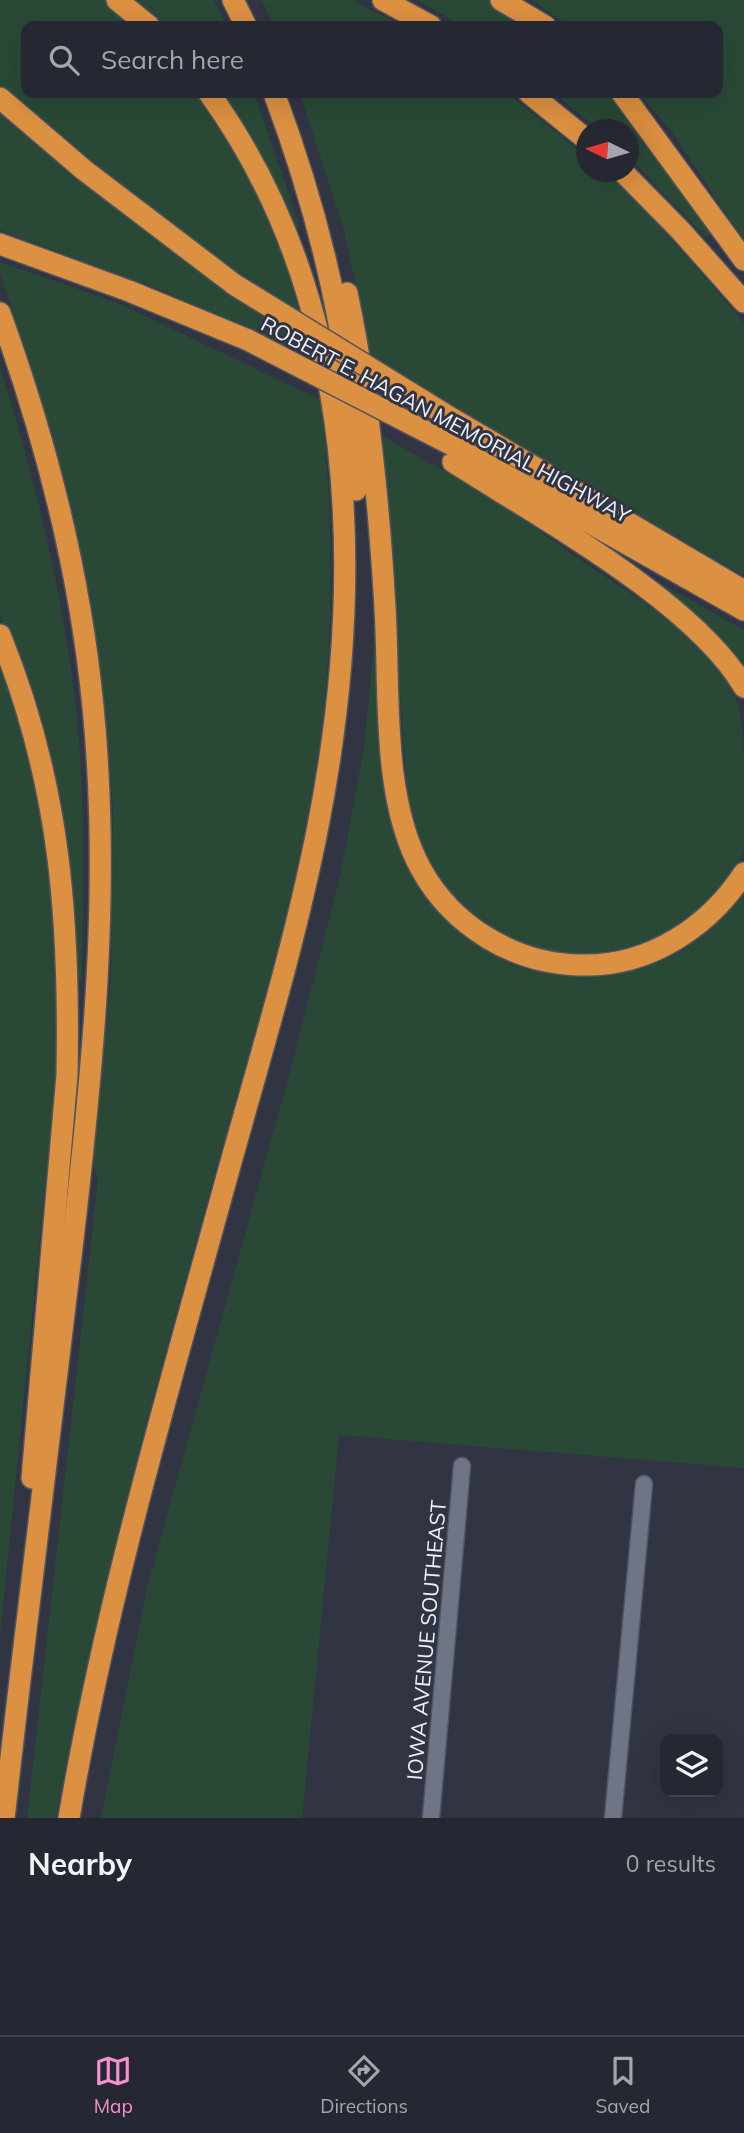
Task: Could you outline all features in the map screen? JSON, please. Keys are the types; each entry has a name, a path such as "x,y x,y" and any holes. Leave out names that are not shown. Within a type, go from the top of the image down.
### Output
{"highway":[{"path":"117,0 143,21"},
{"path":"233,0 244,21"},
{"path":"248,0 258,21"},
{"path":"383,0 422,21"},
{"path":"502,0 537,21"},
{"path":"0,98 94,178 235,285 446,415 744,591"},
{"path":"69,1818 98,1670 146,1470 304,889 330,755 341,645 344,587 342,485 333,402 312,311 295,259 254,164 212,98"},
{"path":"83,1818 114,1661 153,1493 309,926 333,816 349,712 355,620 356,486 351,419 331,286 311,204 276,98"},
{"path":"289,98 316,175 356,337 376,485 396,789 402,817 421,868 448,906 464,921 514,953 544,961 595,965 648,953 694,929 716,909 744,873"},
{"path":"535,98 576,131"},
{"path":"626,98 744,260"},
{"path":"632,182 680,230 744,302"},
{"name":"ROBERT E. HAGAN MEMORIAL HIGHWAY","path":"0,244 35,255 247,340 358,394 452,453 744,610"},
{"path":"0,313 37,424 72,568 93,708 101,824 100,947 88,1112 4,1818"},
{"path":"452,453 611,563 674,612 712,646 744,687"},
{"path":"0,635 38,746 54,812 62,877 68,1012 67,1075 30,1504 30,1582"}],"street":[{"name":"IOWA AVENUE SOUTHEAST","path":"431,1818 462,1466"},
{"path":"612,1818 644,1484"}],"green space":[{"path":"0,0 106,0 133,21 21,21 21,98 202,98 245,166 285,262 303,317 108,178 0,84"},
{"path":"133,0 214,0 224,21 155,21"},
{"path":"262,0 351,0 393,21 271,21"},
{"path":"417,0 485,0 521,21 453,21"},
{"path":"531,0 744,0 744,241 673,133 643,98 723,98 723,21 562,21"},
{"path":"224,98 256,98 300,227 294,229 250,139"},
{"path":"302,98 513,98 576,148 576,182 615,182 659,226 744,323 744,576 371,359 344,230"},
{"path":"560,98 614,98 633,119 586,119"},
{"path":"0,110 74,174 151,235 310,348 312,358 163,291 0,230"},
{"path":"639,126 714,230 706,237 639,168"},
{"path":"0,262 117,303 321,400 330,528 330,614 325,700 298,862 269,981 182,1291 123,1516 87,1666 56,1818 27,1818 98,1180 93,1163 111,977 113,805 90,593 47,419 0,272"},
{"path":"0,367 50,552 74,693 82,801 82,980 75,980 19,660 0,615"},
{"path":"382,436 500,504 662,615 698,646 729,683 738,705 743,739 744,850 736,870 715,896 692,917 661,937 628,949 594,954 559,953 526,944 494,929 466,908 434,871 420,839 407,792"},
{"path":"654,580 744,630 744,674 652,584"},
{"path":"375,635 383,757 388,798 398,836 413,873 435,906 466,934 492,952 530,966 639,967 670,957 699,939 724,915 744,890 744,1468 339,1435 302,1818 101,1818 147,1588 293,1061 341,872 364,748"},
{"path":"0,663 11,689 37,795 55,913 58,1057 0,1636"}]}
